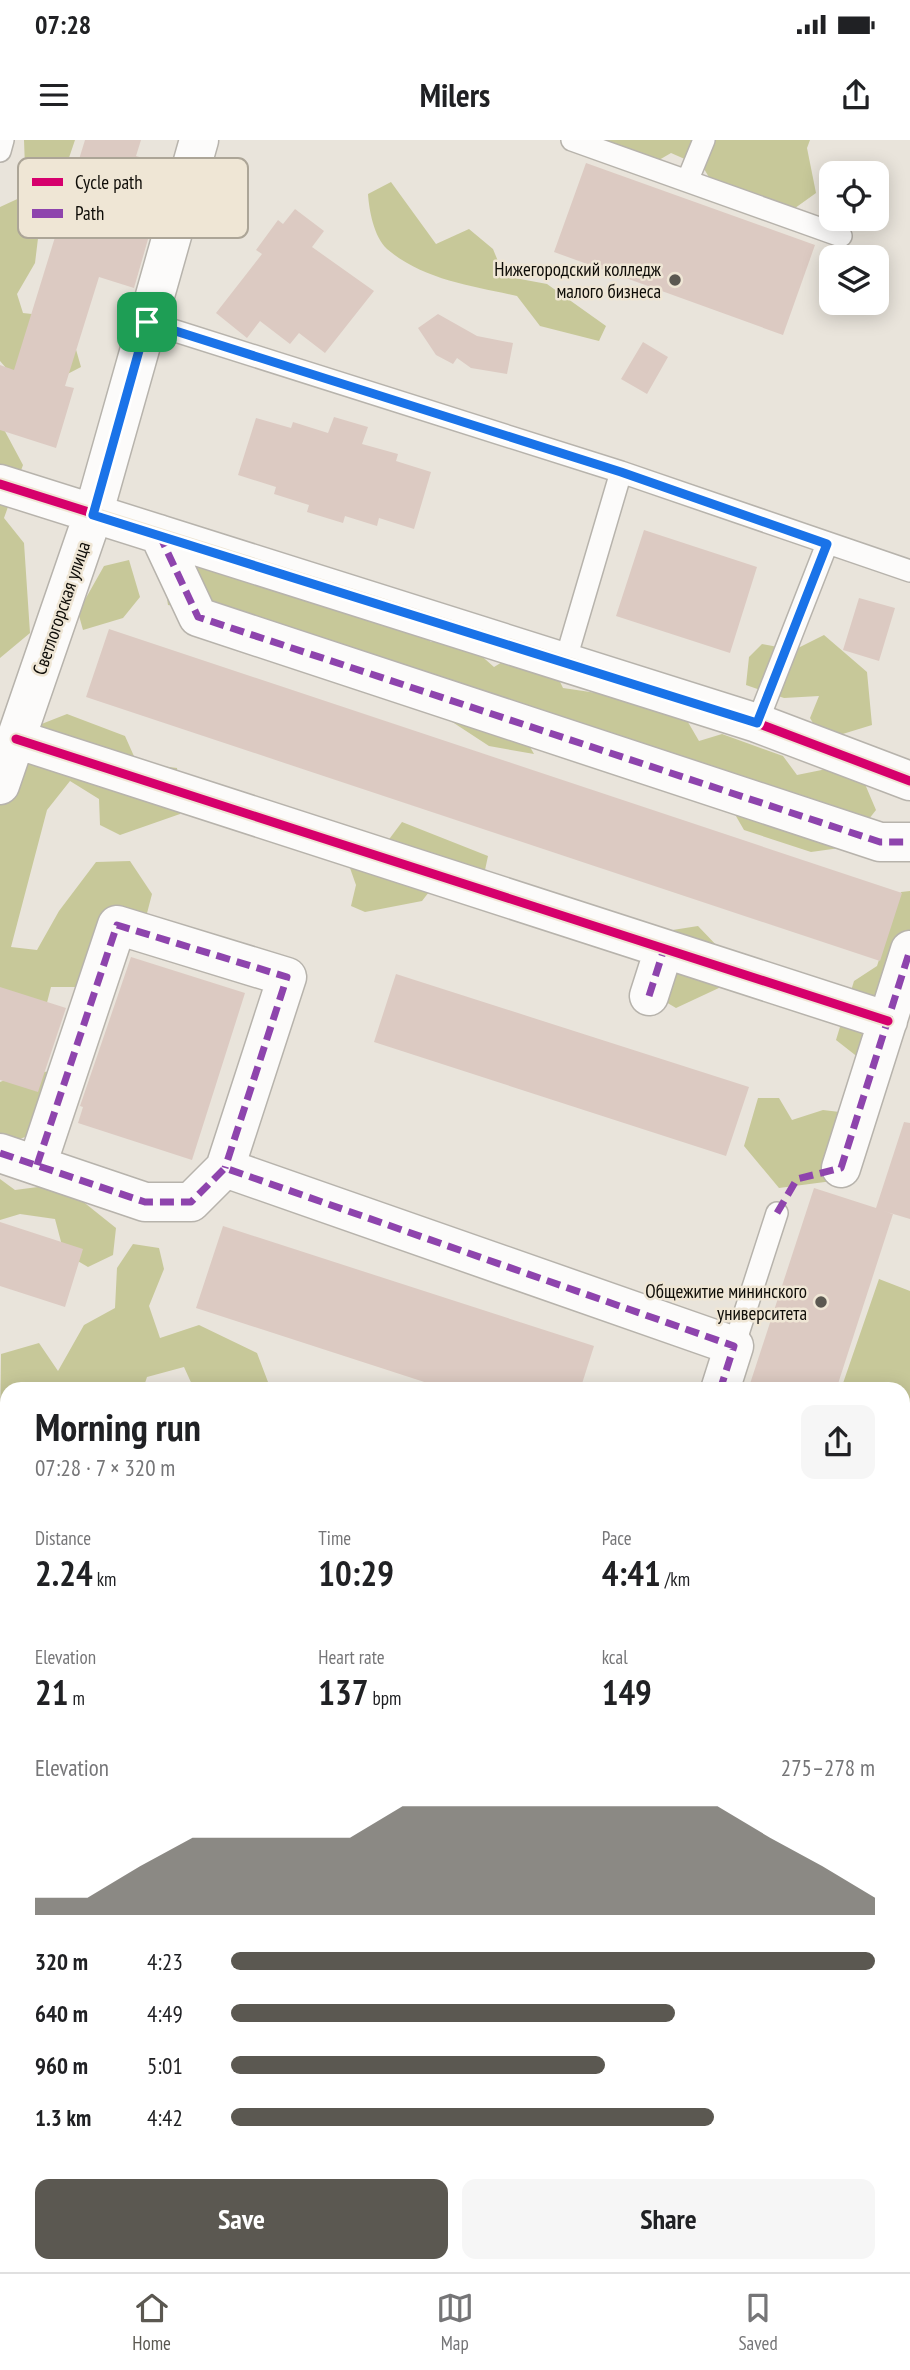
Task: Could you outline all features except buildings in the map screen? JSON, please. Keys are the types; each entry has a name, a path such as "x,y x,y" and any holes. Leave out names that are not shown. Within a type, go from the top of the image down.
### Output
{"street":[{"name":"Светлогорская улица","path":"0,785 93,515 169,238"},
{"path":"0,484 757,723 910,781"},
{"path":"159,534 198,617 880,842 910,842"},
{"path":"16,739 888,1021"},
{"path":"0,1153 145,1202 191,1202 225,1168 287,977 117,925 37,1165"},
{"path":"649,996 664,949"},
{"path":"841,1168 910,950"},
{"path":"225,1168 734,1346 723,1382"}],"lane":[{"path":"0,151 3,140"},
{"path":"572,140 688,179 841,236"},
{"path":"688,179 704,140"},
{"path":"147,322 621,472 910,571"},
{"path":"565,662 621,472"},
{"path":"757,723 827,544"},
{"path":"734,1346 777,1213"}],"green space":[{"path":"24,140 75,140 69,158 25,158"},
{"path":"578,140 810,140 807,148 816,193 777,221 721,198 703,167 671,153 635,174 580,150"},
{"path":"391,182 436,244 469,229 493,249 504,276 547,284 606,326 599,341 540,326 517,296 432,275 401,260 382,244 371,215 368,194"},
{"path":"18,199 18,238 38,238 35,263 17,294 23,313 67,318 81,367 29,394 0,361 0,207"},
{"path":"0,422 23,465 4,518 24,543 30,633 0,658"},
{"path":"192,536 366,588 431,642 460,637 494,667 517,653 548,657 563,688 678,705 699,741 722,734 783,756 797,775 856,763 876,810 847,847 811,852 744,830 722,792 597,758 586,724 541,715 520,729 534,754 489,746 434,710 245,616 168,605 162,566"},
{"path":"129,560 140,597 123,618 83,630 78,612 104,566"},
{"path":"824,635 867,672 872,725 823,740 810,718 819,696 784,698 746,685 749,657 762,644 794,650"},
{"path":"67,714 125,736 137,763 177,768 180,814 120,835 100,825 99,799 70,781 47,810 11,947 37,950 59,911 96,862 130,861 152,894 140,940 80,987 51,987 40,1030 0,1049 0,802 11,736"},
{"path":"402,822 488,856 485,870 446,870 422,901 365,912 351,906 356,885 345,854 384,846"},
{"path":"910,891 910,1004 840,1180 779,1188 744,1146 758,1098 779,1098 792,1120 823,1110 848,1113 859,1058 836,1040 854,981 877,966 901,892"},
{"path":"698,926 721,950 721,987 676,1008 644,989 660,932"},
{"path":"62,1071 42,1131 0,1146 0,1082 22,1073"},
{"path":"0,1179 15,1190 61,1184 116,1228 113,1255 88,1267 64,1253 55,1219 20,1214 0,1220"},
{"path":"133,1244 159,1248 164,1269 149,1306 160,1338 199,1325 257,1353 268,1382 191,1382 184,1367 147,1377 145,1382 1,1382 1,1354 39,1343 58,1371 84,1325 115,1308 117,1268"},
{"path":"879,1279 910,1291 910,1382 843,1382"}],"marked path":[{"path":"159,534 198,617 880,842 910,842"},
{"path":"37,1165 117,925 287,977 225,1168"},
{"path":"649,996 664,949"},
{"path":"777,1213 797,1179 841,1168 910,950"},
{"path":"0,1153 145,1202 191,1202 225,1168 734,1346 723,1382"}],"cycle path":[{"path":"0,484 757,723 910,781"},
{"path":"16,739 888,1021"}],"place":[{"name":"Нижегородский колледж малого бизнеса","path":"675,280"},
{"name":"Общежитие мининского университета","path":"821,1302"}],"route":[{"path":"147,322 433,415 621,472 827,544 757,723 93,515 147,322"}]}
